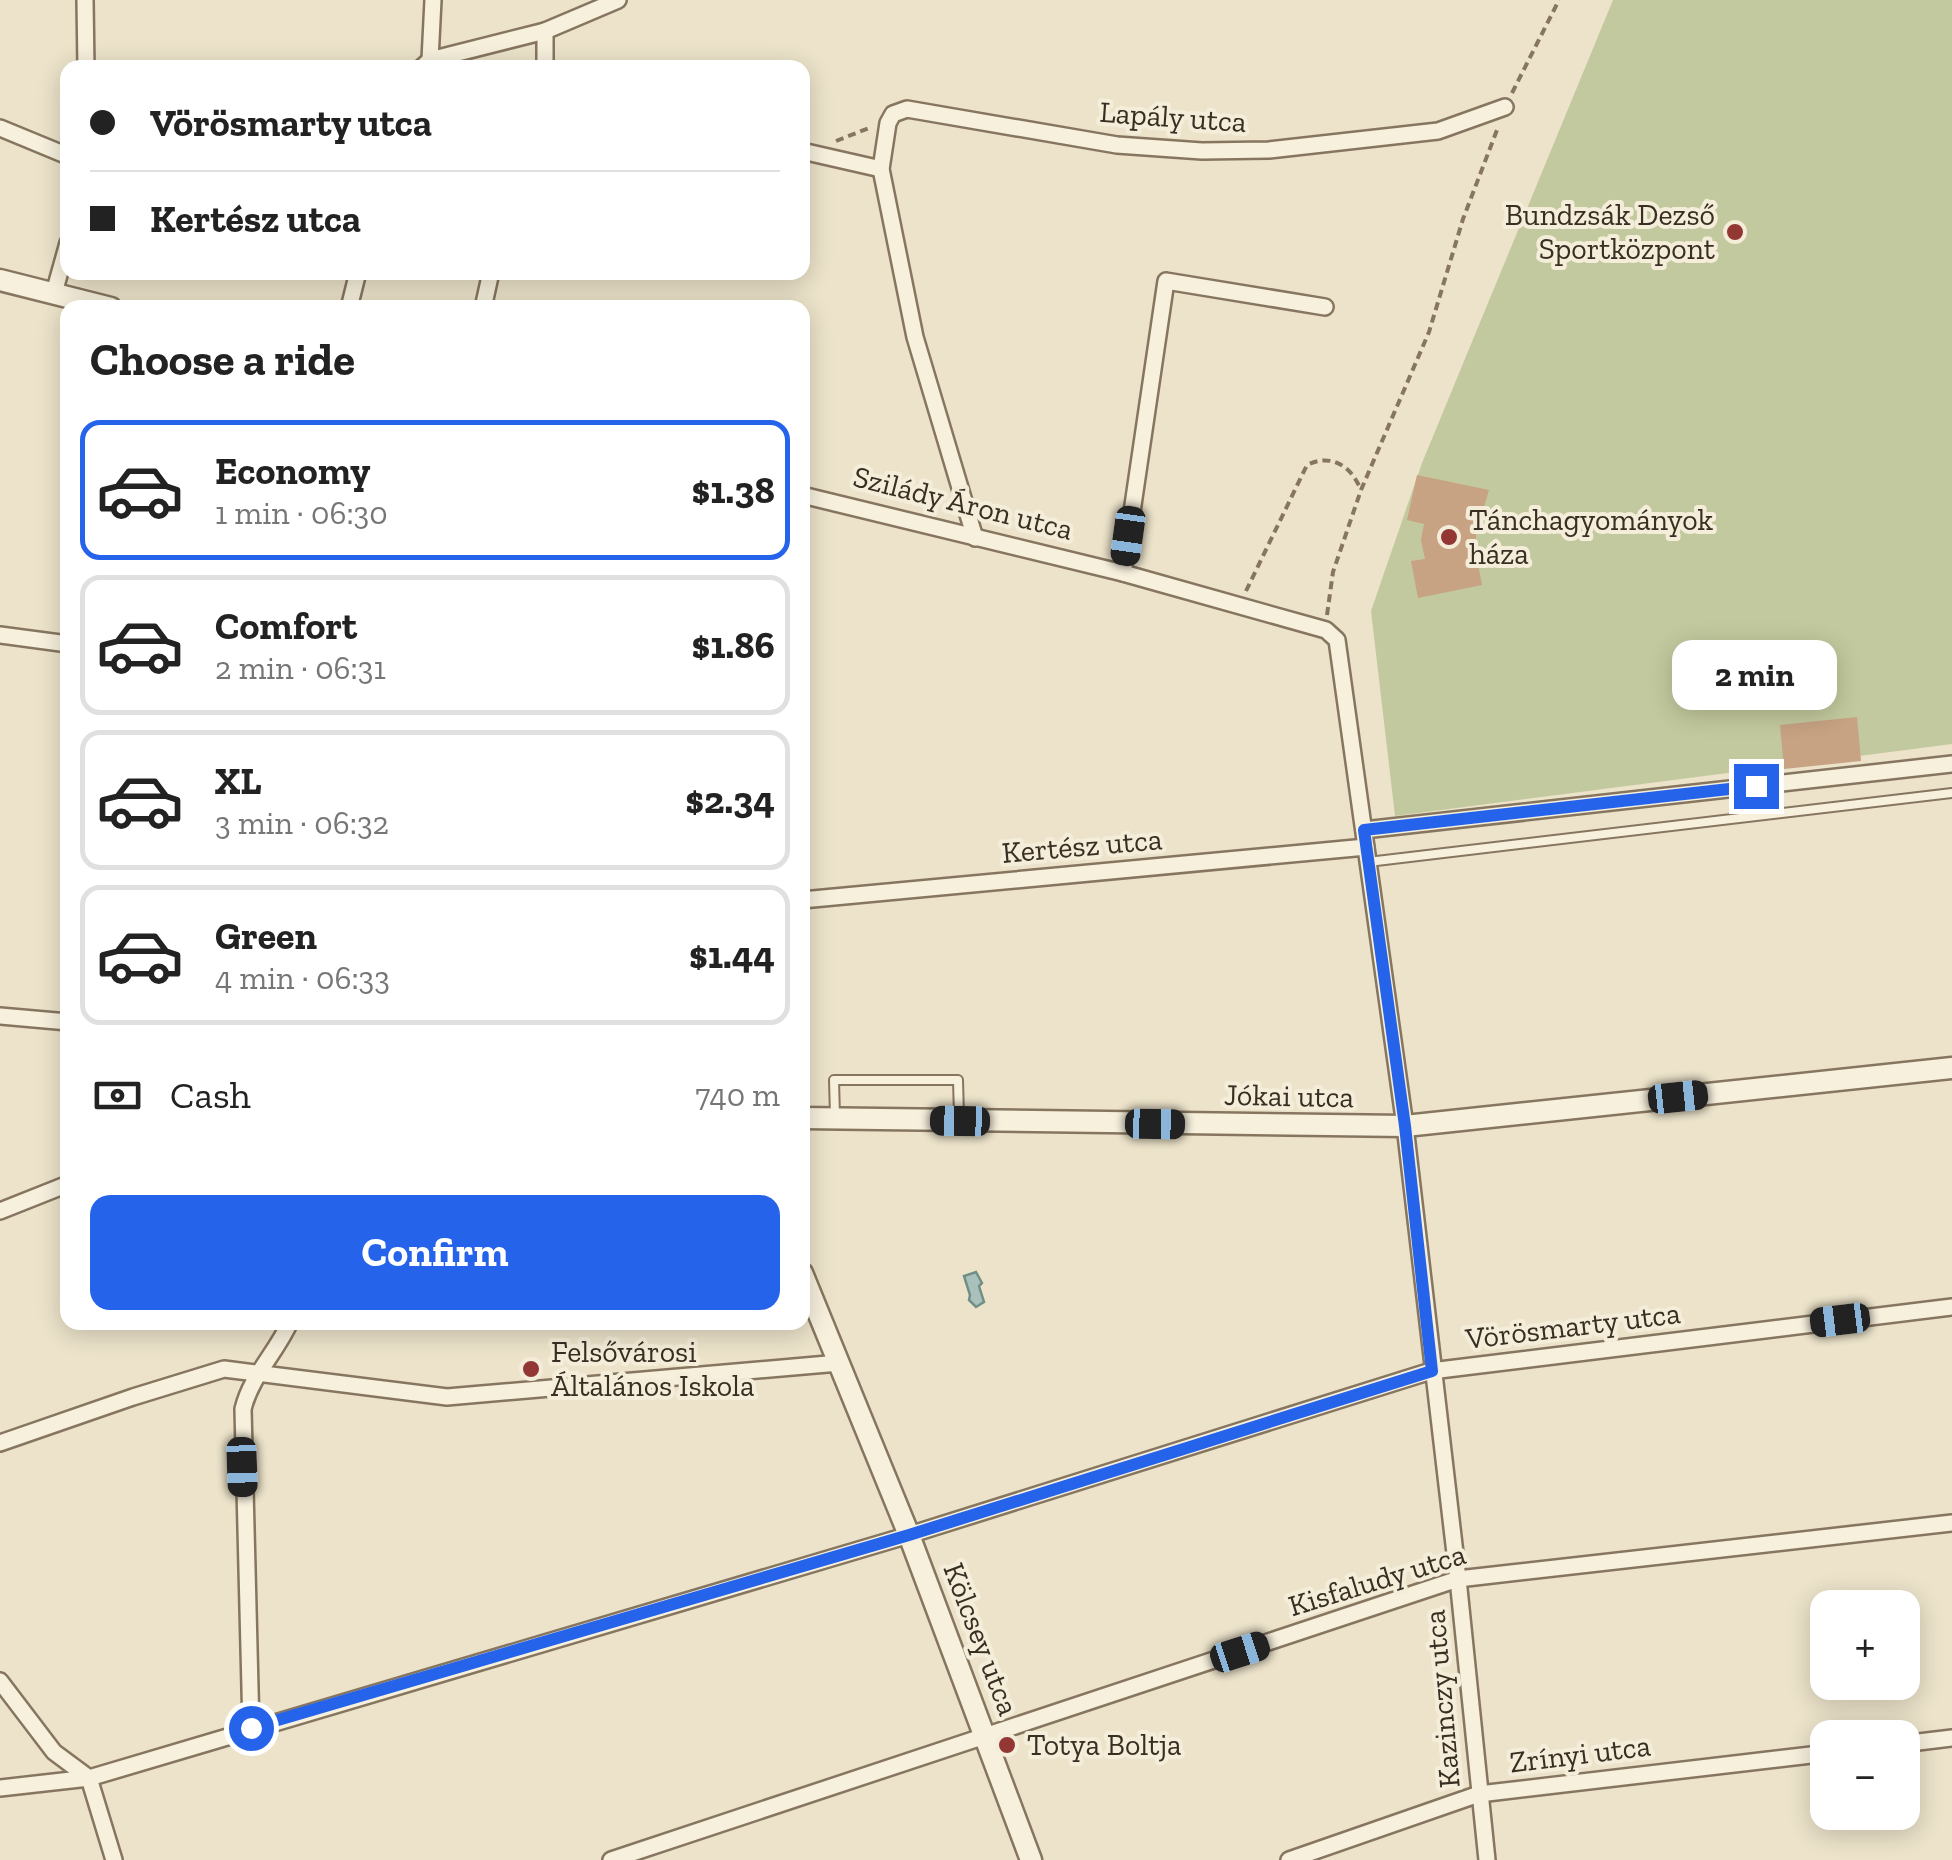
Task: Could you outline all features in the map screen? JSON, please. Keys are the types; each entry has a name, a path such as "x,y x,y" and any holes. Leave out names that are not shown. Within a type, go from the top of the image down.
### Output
{"street":[{"path":"85,0 86,60"},
{"path":"426,60 433,0"},
{"path":"441,60 546,31 618,0"},
{"path":"545,60 546,31"},
{"name":"Lapály utca","path":"888,123 893,114 908,109 1117,145 1252,150 1438,131 1505,108"},
{"path":"888,123 881,169 915,336 975,538"},
{"path":"0,128 60,153"},
{"path":"810,153 881,169"},
{"path":"54,293 60,272"},
{"path":"0,280 81,300"},
{"path":"1123,573 1166,281 1325,307"},
{"name":"Szilády Áron utca","path":"810,497 1123,573 1331,635"},
{"path":"0,635 60,643"},
{"name":"Kazinczy utca","path":"1331,635 1364,830 1405,1126 1487,1860"},
{"path":"1364,830 1952,764"},
{"name":"Kertész utca","path":"810,899 1367,855"},
{"path":"0,1016 60,1021"},
{"name":"Jókai utca","path":"810,1118 1405,1126 1952,1068"},
{"path":"0,1211 60,1187"},
{"name":"Kölcsey utca","path":"810,1293 909,1535 1032,1860"},
{"name":"Vörösmarty utca","path":"0,1788 90,1778 909,1535 1432,1371 1952,1307"},
{"path":"251,1728 241,1430 246,1395 286,1330"},
{"path":"0,1443 133,1396 224,1370 446,1398 838,1364"},
{"name":"Kisfaludy utca","path":"611,1860 1458,1580 1952,1523"},
{"path":"0,1682 54,1752 90,1778 114,1860"},
{"path":"1920,1742 1952,1738"},
{"name":"Zrínyi utca","path":"1289,1860 1478,1794 1810,1754"}],"lane":[{"path":"1367,855 1952,793"},
{"path":"835,1119 834,1080 958,1080 960,1121"}],"path":[{"path":"1331,635 1333,572 1361,490 1430,332 1463,219 1505,108 1559,0"},
{"path":"829,145 888,123"},
{"path":"1237,605 1256,576 1307,465 1328,459 1340,464 1350,470 1361,490"}],"green space":[{"name":"Bundzsák Dezső Sportközpont","path":"1613,0 1952,0 1952,744 1395,816 1371,611 1422,463"}],"water":[{"path":"976,1272 984,1302 976,1307 969,1300 964,1276"}],"building":[{"name":"Tánchagyományok háza","path":"1417,475 1489,490 1476,534 1482,585 1418,598 1411,561 1425,559 1421,540 1424,524 1407,520"},
{"path":"1857,717 1861,761 1784,769 1780,725"}],"place":[{"name":"Bundzsák Dezső Sportközpont","path":"1735,232"},
{"name":"Tánchagyományok háza","path":"1449,537"},
{"name":"Felsővárosi Általános Iskola","path":"531,1369"},
{"name":"Totya Boltja","path":"1007,1745"}],"route":[{"path":"251,1728 909,1535 1432,1371 1405,1126 1364,830 1756,786"}]}
